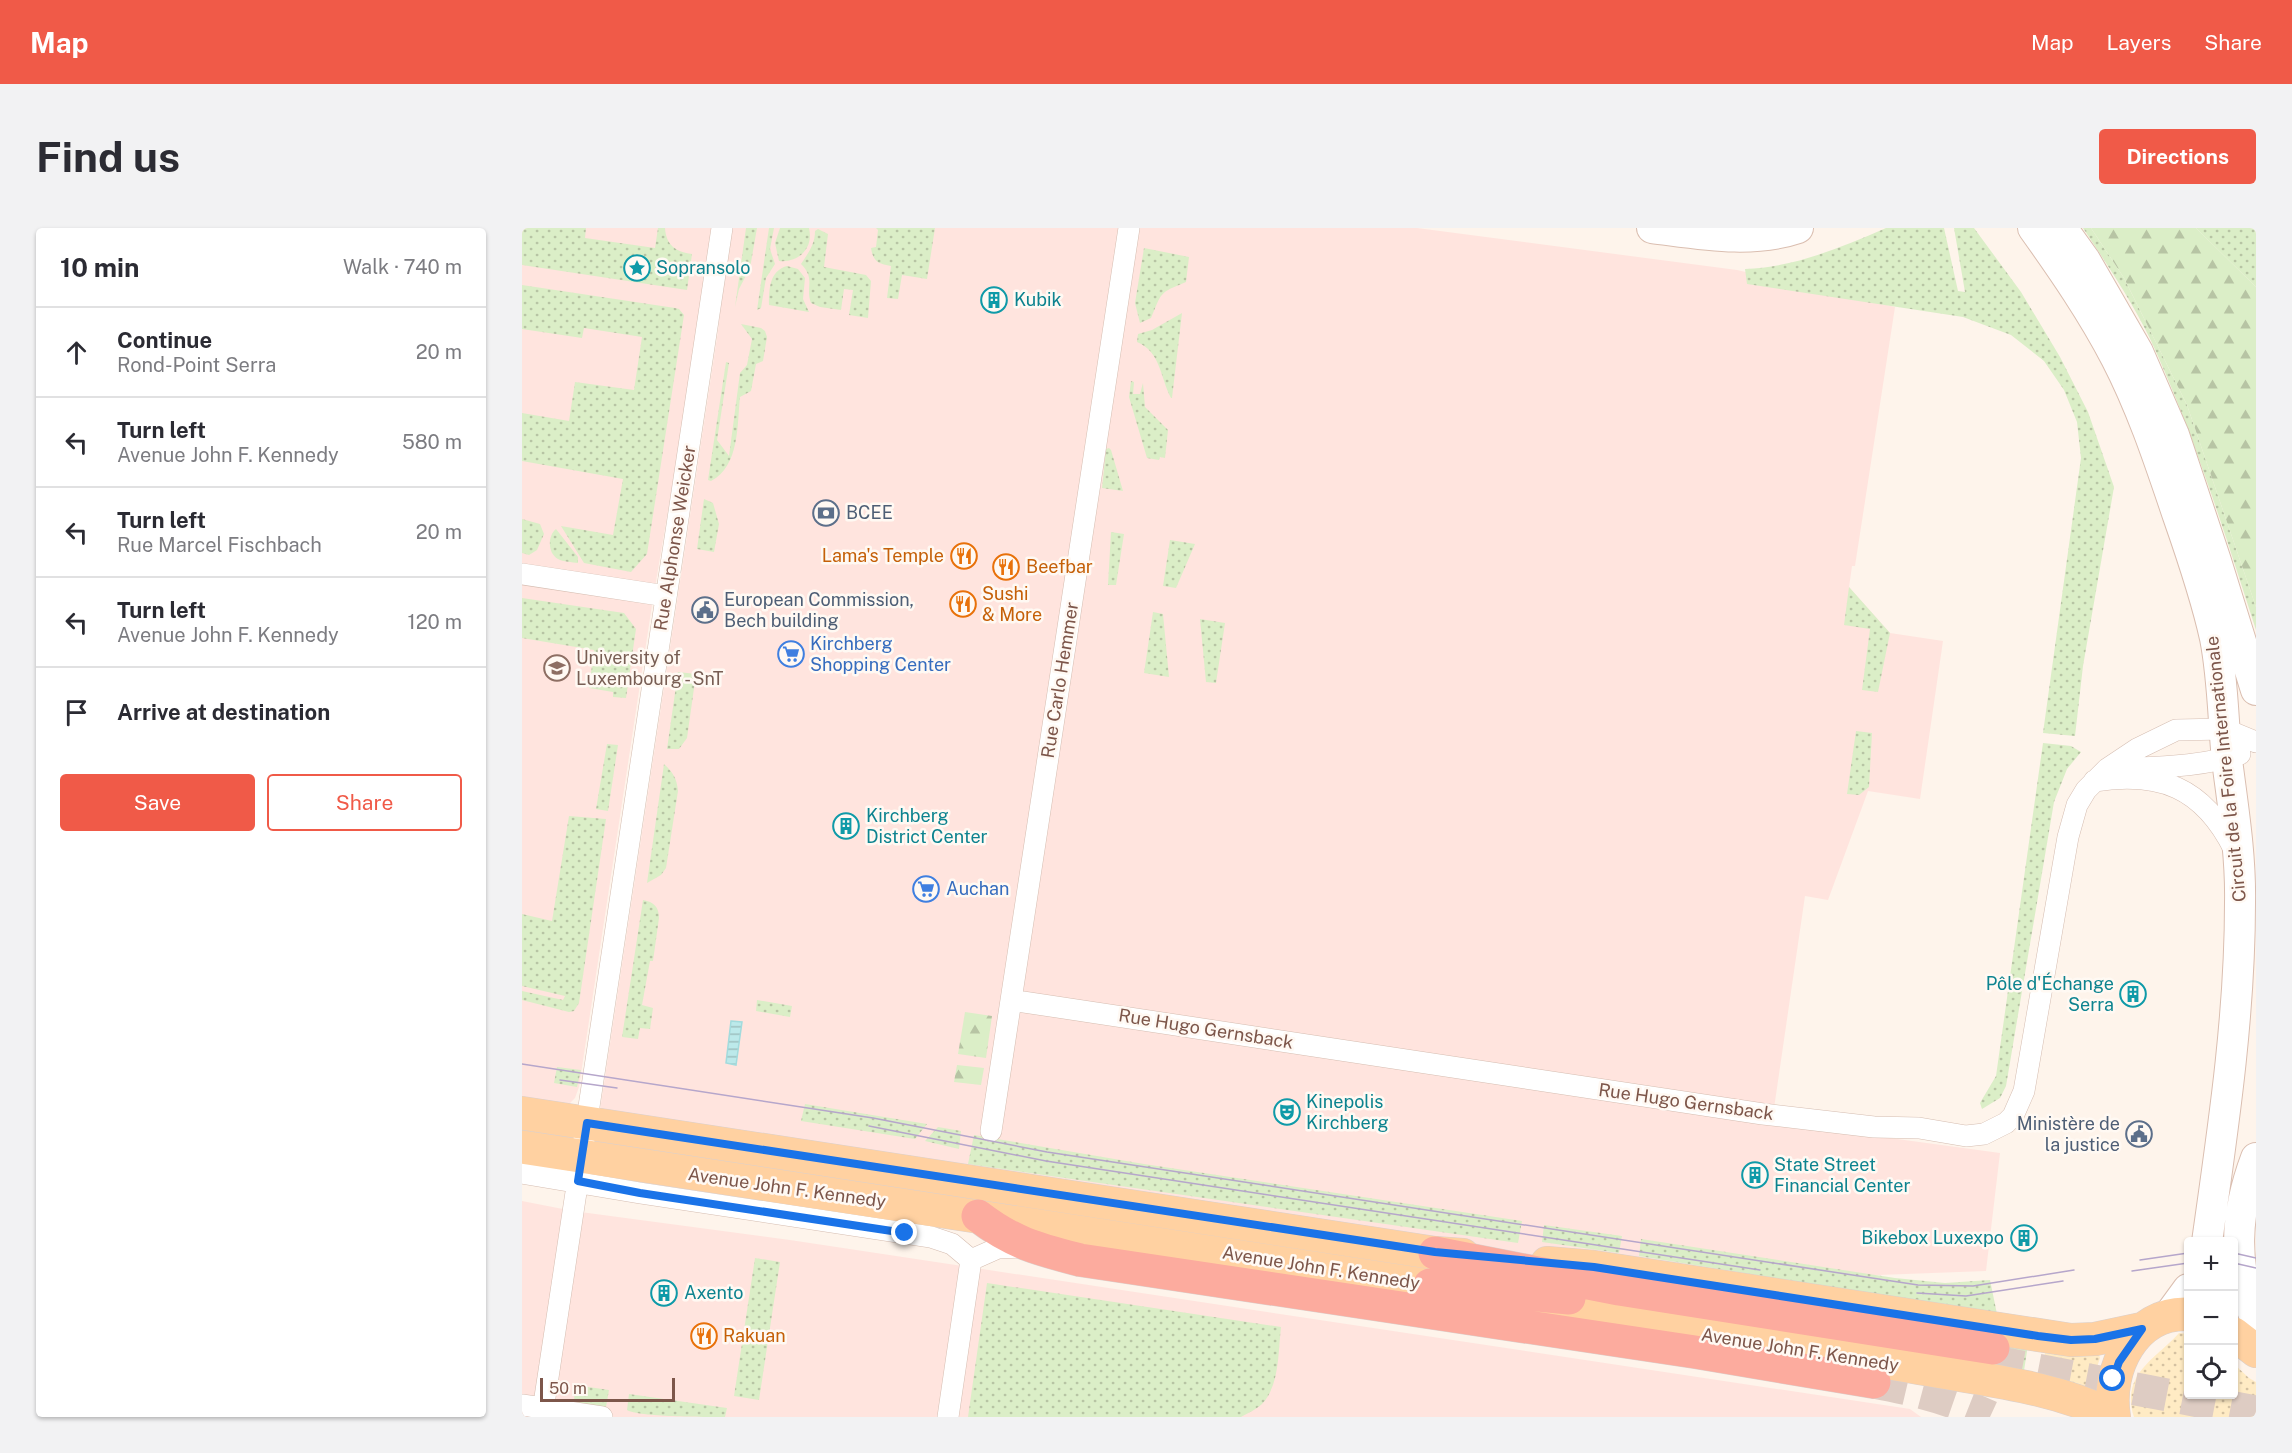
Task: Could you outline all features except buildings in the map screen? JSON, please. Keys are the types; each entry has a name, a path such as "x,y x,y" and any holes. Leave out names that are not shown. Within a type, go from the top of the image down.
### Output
{"highway":[{"path":"978,1216 1000,1233 1030,1246 1080,1260 1874,1382"},
{"path":"1430,1285 1617,1303 1992,1354 1619,1289 1435,1252"}],"main road":[{"path":"1652,228 1716,236 1764,235 1798,228"},
{"name":"Circuit de la Foire Internationale","path":"2033,228 2086,306 2117,360 2151,437 2202,590 2215,639 2239,859 2240,937 2234,1035 2223,1134 2208,1237"},
{"name":"Circuit de la Foire Internationale","path":"2062,228 2085,260 2139,352 2165,414 2216,561 2256,690"},
{"name":"Avenue John F. Kennedy","path":"522,1113 589,1110 1435,1252 1594,1267 2071,1340 2095,1339 2166,1319"},
{"name":"Avenue John F. Kennedy","path":"522,1147 580,1169 978,1216 1430,1285 1614,1321 1892,1364 2028,1388 2090,1405 2113,1417"},
{"path":"2256,1158 2245,1187 2238,1254 2242,1282 2256,1320"},
{"path":"2113,1417 2111,1396 2119,1362 2166,1319 2187,1291"},
{"path":"2238,1337 2256,1351"}],"street":[{"name":"Rue Alphonse Weicker","path":"543,1413 722,228"},
{"name":"Rue Carlo Hemmer","path":"991,1131 1129,228"},
{"path":"522,574 666,596"},
{"name":"Rue Hugo Gernsback","path":"1011,1000 1763,1114 1874,1127 1919,1128 1966,1136 1984,1134 2006,1123 2013,1116 2024,1091 2068,837 2077,804 2100,775 2137,748 2176,730 2225,744 2256,748"},
{"name":"Rue Hugo Gernsback","path":"2100,775 2166,767 2225,744 2256,742"},
{"path":"2100,775 2160,782 2186,791 2203,804 2218,822 2239,859"},
{"name":"Avenue John F. Kennedy","path":"522,1173 580,1169 640,1193 931,1237 952,1244 971,1260"},
{"path":"948,1417 971,1260 998,1248 1030,1246"},
{"path":"522,1405 543,1413 602,1417"}],"shaded area":[{"path":"522,228 1417,228 1737,270 1895,307 1855,566 1852,566 1849,587 1890,633 1943,641 1920,799 1868,791 1828,900 1805,896 1772,1122 2000,1153 1986,1271 1693,1282 983,1183 985,1167 600,1110 718,331 720,312 702,309 652,605 579,1087 575,1098 568,1105 522,1106"},
{"path":"522,1201 573,1211 790,1240 1910,1409 1921,1417 522,1417"}],"green space":[{"path":"522,228 586,228 585,238 655,248 658,228 665,228 667,239 673,247 692,254 687,290 522,265"},
{"path":"746,228 757,228 750,268 739,289 735,307"},
{"path":"769,228 774,228 770,249 775,264 766,278 761,308 757,310"},
{"path":"780,228 809,228 807,248 792,260 779,261 775,243"},
{"path":"876,228 935,228 927,279 902,275 898,299 887,298 891,266 877,261 873,256 871,248 876,247 878,230"},
{"path":"1886,228 1944,228 1958,291 1965,292 1954,228 1974,228 2021,292 2060,357 2088,412 2114,487 2083,666 2075,736 2043,733 2081,458 2077,422 2064,390 2044,361 2011,335 1963,317 1747,284 1745,269 1782,265 1834,249"},
{"path":"2083,228 2091,228 2124,278 2187,405 2256,607 2256,630 2198,456 2172,388 2132,306"},
{"path":"2091,228 2196,228 2256,287 2256,607 2187,405 2124,278"},
{"path":"2196,228 2256,228 2256,287"},
{"path":"818,229 828,234 824,267 866,275 871,281 868,318 849,315 853,290 844,289 841,310 820,307 811,303 808,274 801,264 811,249 815,231"},
{"path":"1144,248 1189,257 1186,282 1166,291 1157,303 1151,318 1140,323 1135,303"},
{"path":"787,266 798,269 805,278 803,299 809,312 769,305 773,277 781,268"},
{"path":"522,285 675,308 684,315 647,554 631,572 584,563 561,526 613,535 623,479 522,461 522,413 569,421 575,382 634,390 642,337 584,328 582,338 522,329"},
{"path":"1182,313 1171,398 1151,352 1137,342 1138,334 1152,330"},
{"path":"741,324 765,331 767,337 763,361 756,364 751,391 740,397 732,455 720,474 711,481 708,480 726,362 729,363 717,440 729,456 740,373 747,365 752,339"},
{"path":"1131,381 1134,382 1133,394 1140,394 1143,383 1145,407 1168,430 1165,458 1160,457 1159,460 1147,458 1129,397"},
{"path":"1109,448 1123,491 1102,488 1106,449"},
{"path":"704,499 713,503 719,524 714,552 697,549"},
{"path":"522,519 540,524 544,534 537,550 529,555 522,553"},
{"path":"556,529 578,557 578,563 560,560 552,553 550,540"},
{"path":"1111,532 1124,534 1116,585 1108,585"},
{"path":"1170,540 1195,544 1176,588 1163,586"},
{"path":"1849,587 1890,633 1878,692 1862,690 1870,629 1844,625"},
{"path":"522,598 624,613 636,629 626,698 613,697 613,692 589,688 594,650 522,638"},
{"path":"1153,612 1163,614 1169,677 1144,673"},
{"path":"1200,619 1225,623 1216,683 1206,682"},
{"path":"678,672 696,674 687,738 679,749 667,749"},
{"path":"1856,731 1872,733 1869,787 1859,795 1847,794"},
{"path":"2043,743 2071,746 2081,752 2067,769 2054,802 2006,1086 2000,1098 1982,1109 1980,1103 1996,1076"},
{"path":"607,744 618,745 608,811 596,809"},
{"path":"664,764 674,776 678,791 666,868 661,875 647,883"},
{"path":"569,816 606,819 579,1003 574,1011 569,1012 522,1000 522,991 563,1000 565,996 522,986 522,914 552,921"},
{"path":"643,900 655,906 659,918 653,961 650,961 642,1005 653,1008 650,1029 640,1028 638,1039 622,1037"},
{"path":"757,1000 792,1006 790,1017 756,1011"},
{"path":"965,1012 992,1016 986,1058 958,1054"},
{"path":"957,1065 984,1068 981,1085 954,1082"},
{"path":"557,1067 581,1070 577,1087 554,1083"},
{"path":"805,1104 927,1124 915,1139 801,1121"},
{"path":"938,1127 961,1131 959,1149 925,1141"},
{"path":"974,1135 1144,1164 1522,1221 1518,1243 968,1164"},
{"path":"1544,1225 1622,1236 1619,1253 1542,1242"},
{"path":"1641,1239 1895,1278 1945,1283 1990,1280 1997,1314 1639,1256"},
{"path":"755,1258 780,1262 759,1400 734,1396"},
{"path":"987,1283 1281,1327 1277,1367 1272,1387 1262,1404 1241,1417 968,1417"},
{"path":"2010,1343 2028,1345 2023,1377 2003,1373"},
{"path":"575,1385 609,1390 606,1407 574,1403"},
{"path":"629,1394 727,1408 725,1417 644,1414 627,1410"}],"sand":[{"path":"2179,1333 2184,1334 2184,1399 2238,1399 2238,1368 2256,1382 2256,1411 2253,1417 2134,1417 2131,1402 2136,1378"},
{"path":"2046,1348 2099,1354 2100,1358 2090,1389 2040,1380"}],"water":[{"path":"731,1021 742,1022 736,1065 726,1063"}],"tunnel":[{"path":"1990,1361 2256,1412"},
{"path":"1874,1382 1933,1396 1990,1417"}],"tram line":[{"path":"522,1064 873,1118 1047,1152 1918,1285 1973,1286 2074,1270"},
{"path":"560,1080 617,1088"},
{"path":"869,1126 1046,1161 1760,1270"},
{"path":"2140,1260 2184,1254"},
{"path":"2238,1254 2256,1258"},
{"path":"2132,1271 2184,1264"},
{"path":"2238,1264 2256,1268"},
{"path":"1917,1293 1966,1296 2063,1281"}],"place":[{"name":"Sopransolo","path":"637,268"},
{"name":"Kubik","path":"994,300"},
{"name":"BCEE","path":"826,513"},
{"name":"Lama's Temple","path":"964,556"},
{"name":"Beefbar","path":"1006,567"},
{"name":"Sushi & More","path":"963,604"},
{"name":"European Commission, Bech building","path":"705,610"},
{"name":"Kirchberg Shopping Center","path":"791,654"},
{"name":"University of Luxembourg - SnT","path":"557,668"},
{"name":"Kirchberg District Center","path":"846,826"},
{"name":"Auchan","path":"926,889"},
{"name":"Pôle d'Échange Serra","path":"2133,994"},
{"name":"Kinepolis Kirchberg","path":"1287,1112"},
{"name":"Ministère de la justice","path":"2139,1134"},
{"name":"State Street Financial Center","path":"1755,1175"},
{"name":"Bikebox Luxexpo","path":"2024,1238"},
{"name":"Axento","path":"664,1293"},
{"name":"Rakuan","path":"704,1336"}],"route":[{"path":"905,1233 640,1193 578,1181 587,1123 1435,1252 1594,1267 2038,1336 2071,1340 2095,1339 2142,1329 2119,1362 2113,1379"}]}
